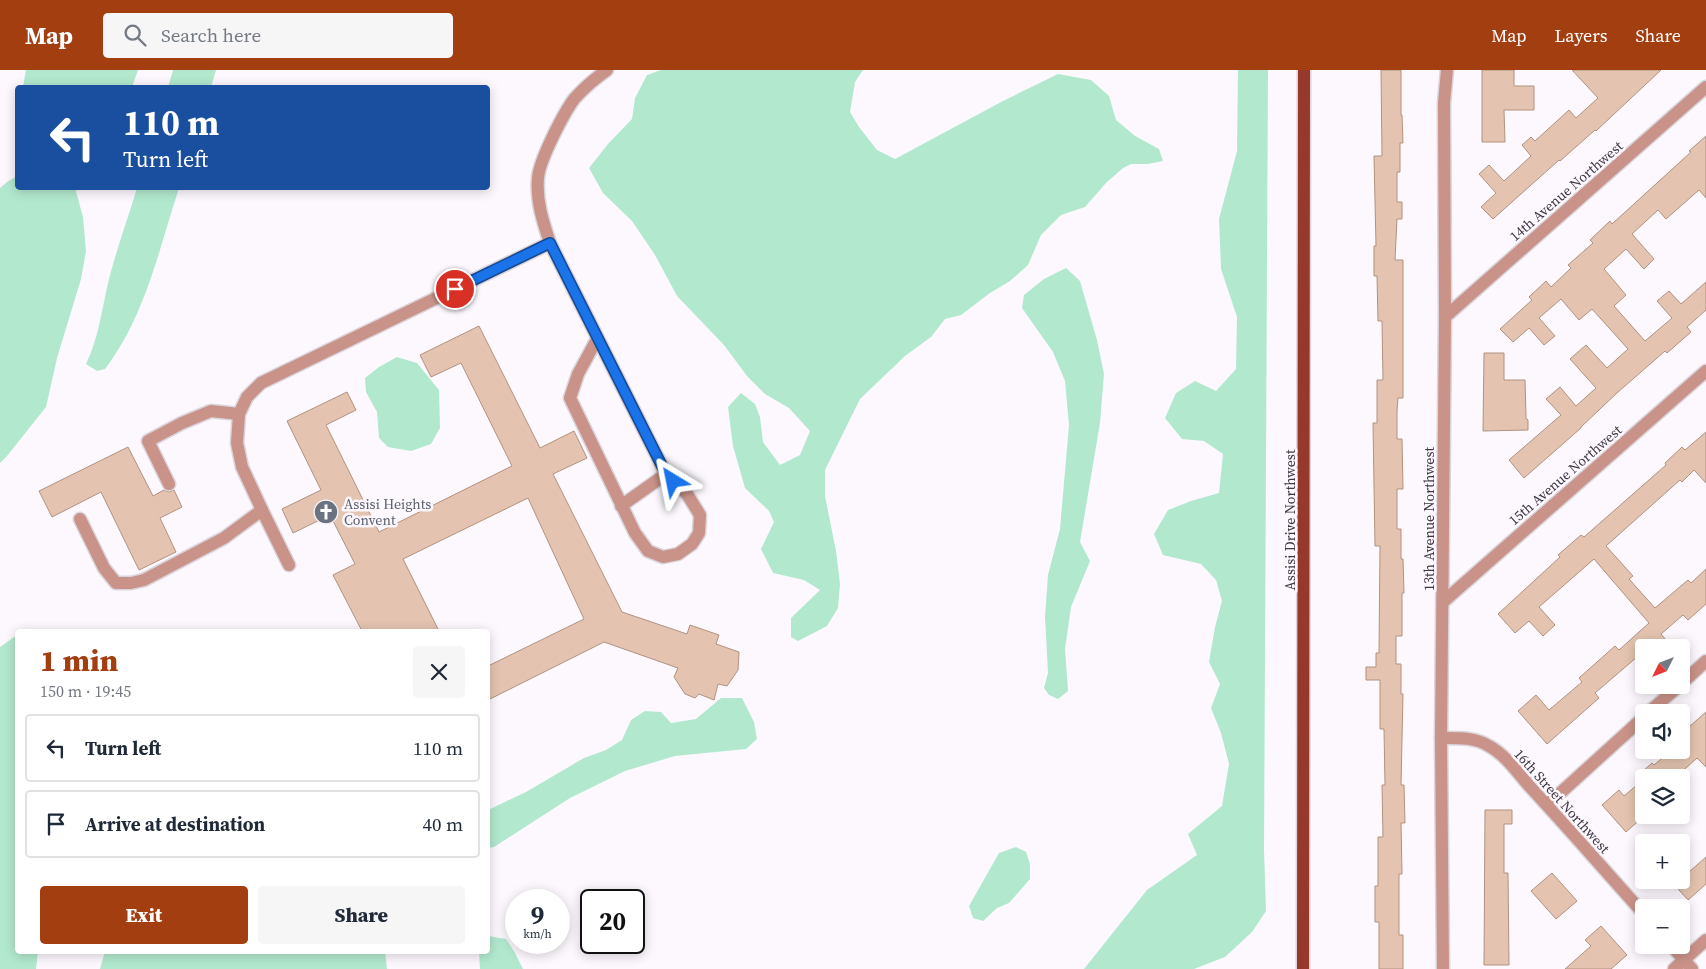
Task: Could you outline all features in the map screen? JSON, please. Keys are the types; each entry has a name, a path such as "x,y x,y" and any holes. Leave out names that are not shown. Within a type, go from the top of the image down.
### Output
{"main road":[{"name":"Assisi Drive Northwest","path":"1303,969 1304,70"}],"street":[{"path":"597,339 578,374 570,398 635,533 648,551 663,557 678,554 692,544 699,533 700,515 687,494 666,474 597,339 550,243 543,223 538,198 538,176 551,139 575,98 608,70"},
{"name":"13th Avenue Northwest","path":"1443,969 1441,738 1445,317 1444,103 1447,70"},
{"name":"14th Avenue Northwest","path":"1445,317 1706,87"},
{"path":"289,565 242,468 237,443 238,414 247,398 261,382 550,243"},
{"name":"15th Avenue Northwest","path":"1443,602 1706,371"},
{"path":"168,484 148,441 182,423 211,411 238,414"},
{"path":"621,506 666,474"},
{"path":"80,519 104,568 116,583 131,583 144,580 224,538 262,510"},
{"path":"1690,676 1706,662"},
{"path":"1658,704 1670,694"},
{"path":"1546,805 1635,726"},
{"name":"16th Street Northwest","path":"1441,738 1463,738 1481,742 1490,746 1503,757 1635,904"},
{"path":"1674,969 1688,964 1706,940"},
{"path":"1679,954 1688,964"}],"green space":[{"path":"26,70 138,70 133,85 23,85"},
{"path":"173,70 216,70 212,85 169,85"},
{"path":"661,70 863,70 855,82 850,112 877,150 895,159 1058,74 1091,80 1109,96 1116,120 1135,136 1159,149 1163,161 1148,164 1131,164 1123,168 1106,183 1085,207 1061,215 1041,235 1028,265 1010,281 990,293 961,315 945,319 931,337 905,356 860,399 825,470 825,496 836,551 840,584 838,608 827,626 798,641 791,637 791,618 820,590 804,580 773,573 761,549 774,522 769,511 745,488 733,446 728,407 741,393 755,404 760,417 763,442 780,465 800,455 810,431 789,408 765,394 747,376 724,345 677,296 655,255 632,221 603,193 589,168 608,144 632,119 635,98 647,75"},
{"path":"1238,70 1268,70 1264,850 1266,911 1252,932 1225,957 1194,969 1084,969 1147,890 1197,855 1188,834 1222,806 1229,764 1221,733 1211,708 1220,684 1209,662 1222,601 1216,580 1201,564 1163,555 1154,534 1168,510 1219,493 1223,454 1204,441 1182,439 1165,418 1176,393 1195,381 1216,391 1236,369 1237,317 1221,269 1219,219 1237,151"},
{"path":"15,177 15,190 76,190 83,217 86,251 81,279 57,358 46,407 0,463 0,188"},
{"path":"136,190 178,190 141,305 119,349 105,369 97,371 86,364 97,333 112,267"},
{"path":"1066,268 1080,281 1097,340 1104,374 1100,423 1080,542 1090,561 1071,607 1065,649 1068,691 1058,699 1049,695 1044,688 1048,673 1045,617 1048,575 1060,529 1069,425 1065,381 1053,352 1022,308 1024,295 1044,279"},
{"path":"397,357 417,363 439,390 440,428 431,444 411,451 388,447 379,438 377,412 366,392 365,378 379,367"},
{"path":"15,636 15,954 38,954 36,969 0,969 0,647"},
{"path":"721,698 742,698 754,722 757,739 746,749 675,756 625,771 570,798 494,847 490,848 490,809 526,792 584,758 606,750 622,740 631,720 645,711 661,712 671,723 696,719"},
{"path":"1016,847 1026,852 1030,864 1030,879 1009,903 997,908 983,921 973,918 969,906 999,853"},
{"path":"490,936 505,939 505,954 516,954 523,969 480,969 479,954 490,954"},
{"path":"104,954 385,954 387,969 100,969"}],"building":[{"path":"1381,70 1401,70 1403,143 1400,143 1400,172 1397,172 1397,202 1402,202 1402,219 1397,219 1395,260 1403,260 1403,398 1398,398 1397,439 1402,439 1403,489 1397,489 1397,529 1401,529 1404,593 1402,593 1402,636 1396,636 1396,664 1401,664 1401,694 1403,694 1401,785 1404,785 1405,823 1401,823 1402,874 1399,874 1399,935 1403,935 1403,969 1379,969 1379,922 1375,922 1375,886 1378,886 1378,837 1383,837 1382,785 1385,785 1384,729 1380,729 1380,680 1366,680 1366,667 1376,667 1376,653 1379,653 1380,546 1375,546 1373,423 1377,423 1377,380 1383,380 1382,321 1378,321 1377,276 1374,276 1374,246 1376,246 1374,156 1382,156"},
{"path":"1482,70 1514,70 1514,86 1534,86 1534,110 1504,110 1505,142 1482,142"},
{"path":"1572,70 1661,70 1596,131 1559,160 1493,219 1481,207 1496,193 1479,174 1489,165 1504,181 1531,156 1522,145 1531,137 1535,141 1569,110 1576,118 1598,98"},
{"path":"1706,136 1706,198 1699,190 1666,219 1658,210 1632,234 1654,259 1644,269 1626,249 1604,269 1626,295 1614,306 1645,341 1672,318 1657,301 1669,291 1681,304 1706,282 1706,310 1687,327 1691,332 1667,353 1665,351 1618,392 1581,428 1524,478 1509,460 1561,415 1546,399 1560,387 1576,406 1596,388 1570,359 1586,345 1607,368 1628,349 1592,309 1579,320 1561,299 1539,318 1555,336 1544,345 1529,328 1513,342 1500,329 1532,300 1529,297 1546,281 1551,287 1571,268 1568,265 1593,243 1590,240 1610,221 1612,224"},
{"name":"Assisi Heights Convent","path":"479,326 540,448 574,431 587,458 553,474 622,612 687,634 690,625 719,635 716,644 739,652 738,670 727,686 718,684 714,700 699,694 695,698 685,694 674,677 678,668 604,642 490,699 490,665 584,619 528,498 403,559 438,629 361,629 333,575 355,564 330,515 293,533 282,509 321,490 287,421 347,392 356,410 326,425 379,532 512,466 461,363 431,377 420,355"},
{"path":"1484,353 1504,353 1504,380 1525,380 1528,430 1483,431"},
{"path":"1706,432 1706,483 1694,470 1682,482 1680,480 1606,546 1633,576 1629,579 1655,608 1688,580 1691,583 1706,569 1706,604 1688,620 1683,615 1661,634 1665,639 1635,639 1635,659 1595,693 1599,698 1547,744 1518,711 1536,695 1549,710 1582,682 1579,678 1615,646 1619,650 1649,623 1594,559 1539,607 1555,625 1543,636 1529,621 1515,633 1498,614 1560,557 1558,555 1581,535 1584,537 1666,465 1665,463 1682,447 1685,450"},
{"path":"128,447 153,496 164,490 169,492 174,490 182,507 160,518 176,552 139,570 101,492 52,517 39,491"},
{"path":"1706,712 1706,767 1697,758 1685,769 1645,769 1661,759 1690,759 1690,726"},
{"path":"1635,787 1635,824 1626,832 1602,805 1619,790 1624,796"},
{"path":"1485,810 1512,810 1512,824 1504,824 1504,873 1508,873 1509,965 1484,965"},
{"path":"1706,857 1706,884 1687,899 1678,889 1690,889 1690,871"},
{"path":"1552,873 1577,901 1556,919 1531,891"},
{"path":"1601,926 1627,955 1611,969 1565,969 1591,946 1585,940"}],"place":[{"name":"Assisi Heights Convent","path":"326,512"}],"route":[{"path":"455,289 550,243 666,474 673,481"}]}
